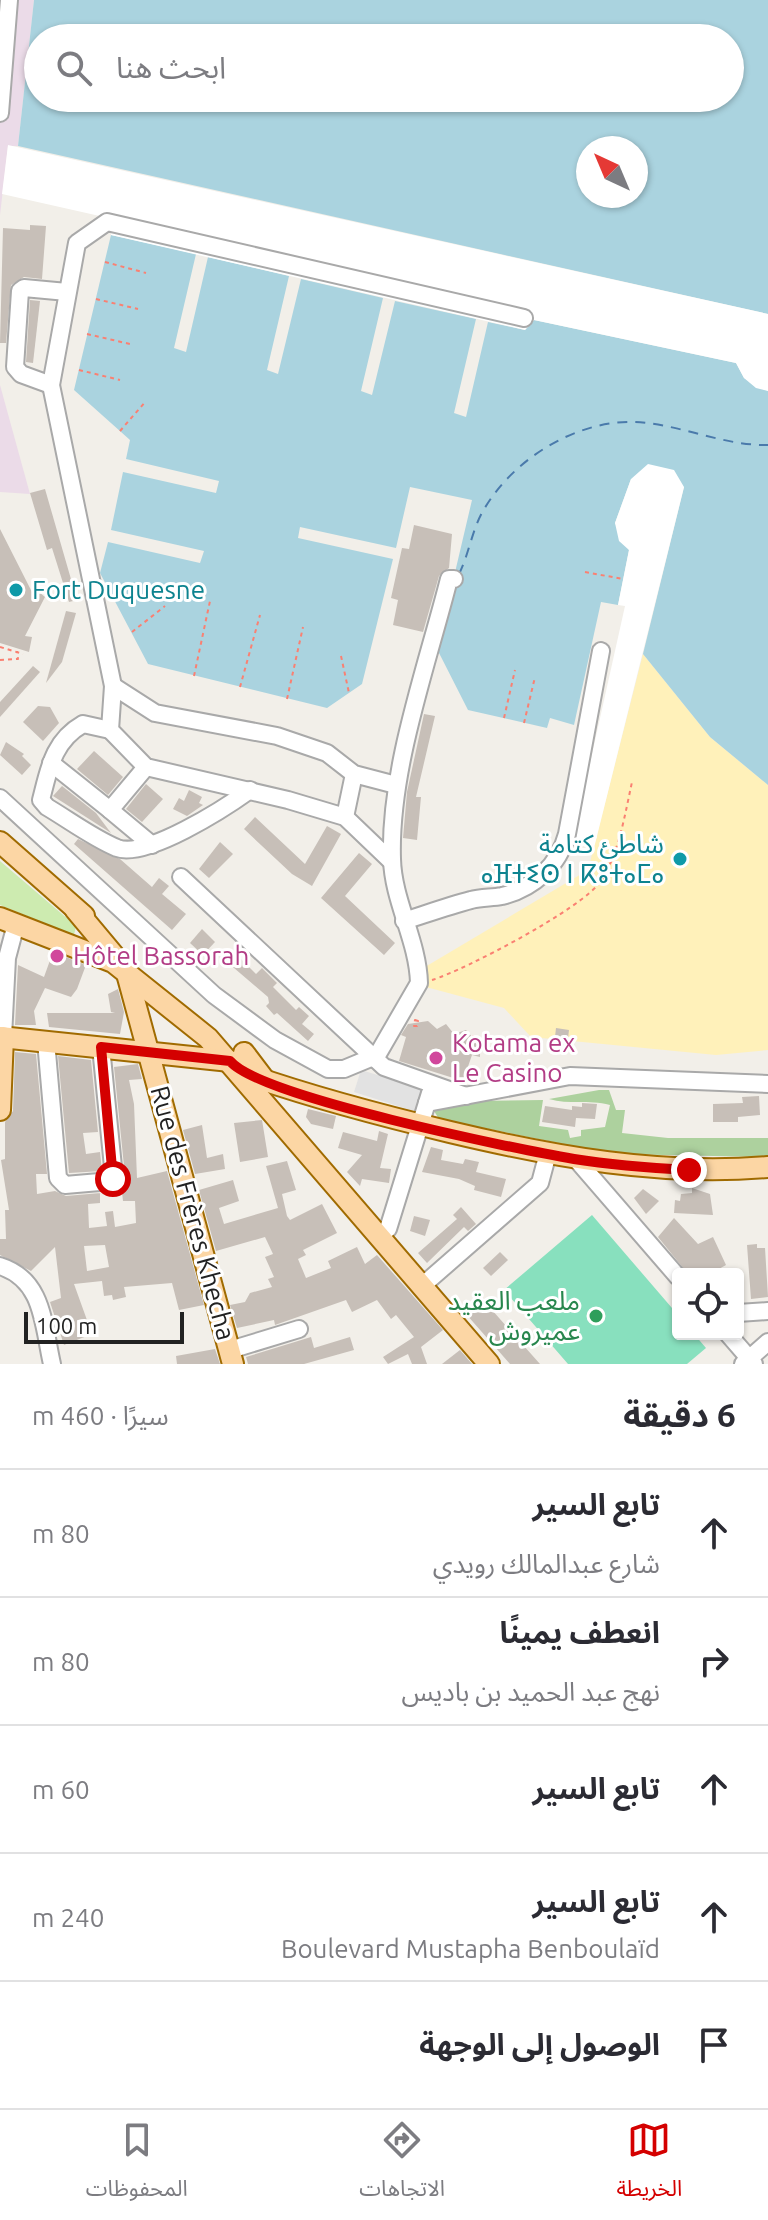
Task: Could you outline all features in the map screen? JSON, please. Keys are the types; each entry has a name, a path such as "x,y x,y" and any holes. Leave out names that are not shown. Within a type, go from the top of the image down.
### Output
{"main road":[{"path":"0,842 75,909 129,965 229,1059 426,1283 504,1364"},
{"path":"75,909 109,951 129,965"},
{"path":"8,921 129,965"},
{"path":"70,945 109,951"},
{"name":"Rue des Frères Khecha","path":"129,965 149,1052 232,1357"},
{"path":"0,1110 2,1037 229,1059 312,1098"},
{"path":"229,1059 265,1081 312,1098 576,1159 689,1170 768,1167"},
{"path":"265,1081 295,1122 388,1229 489,1364"},
{"path":"295,1122 295,1103 300,1098 312,1098"}],"street":[{"path":"0,113 9,0"},
{"path":"110,730 113,686 51,385 77,243 107,222 524,318"},
{"path":"51,385 21,374 15,367 20,291 24,288 67,292"},
{"path":"0,798 140,923 214,995 275,1040 328,1069 344,1069 374,1058 419,983 419,970 404,921 392,862 396,785 449,579 454,579"},
{"path":"404,921 468,901 504,895 537,880 553,865 562,852 567,834 601,651"},
{"path":"113,686 155,713 277,736 327,753 354,774 396,785"},
{"path":"250,790 205,822 184,828 152,845 118,849 47,807 41,800 54,751 70,731 83,724 110,730 146,767 250,790 345,817 392,862"},
{"path":"51,763 152,845"},
{"path":"110,810 146,767"},
{"path":"345,817 354,774"},
{"path":"181,877 374,1058 392,1073 430,1095 466,1096 570,1076 768,1084"},
{"path":"2,1037 8,921"},
{"path":"46,1041 58,1178 65,1185 111,1181 114,1177 101,1047"},
{"path":"388,1229 430,1095"},
{"path":"426,1283 540,1183 548,1153"},
{"path":"576,1159 672,1270"},
{"path":"0,1266 19,1274 33,1289 52,1364"},
{"path":"744,1313 768,1311"},
{"path":"232,1357 299,1329"},
{"path":"732,1340 749,1362 768,1342"}],"path":[{"path":"105,262 146,273"},
{"path":"96,299 138,309"},
{"path":"87,334 130,344"},
{"path":"79,370 120,380"},
{"path":"120,431 146,401"},
{"path":"585,572 623,579"},
{"path":"194,676 210,601"},
{"path":"132,632 165,606"},
{"path":"240,687 260,615"},
{"path":"287,699 303,627"},
{"path":"0,647 23,654"},
{"path":"0,660 18,659 17,651"},
{"path":"341,656 349,693"},
{"path":"504,718 515,670"},
{"path":"524,723 535,677"},
{"path":"419,983 446,975 562,914 600,883 620,833 632,782"}],"shaded area":[{"path":"0,0 34,0 31,24 24,24 24,91 18,146 8,146 0,215"},
{"path":"0,385 30,494 0,492"},
{"path":"361,1070 427,1090 420,1113 354,1092"}],"green space":[{"path":"0,861 76,926 74,935 0,905"},
{"path":"609,1090 616,1110 625,1110 622,1133 668,1138 768,1138 768,1157 613,1154 439,1119 434,1111 473,1101 543,1100 539,1126 568,1130 570,1138 581,1136 581,1130 605,1127 610,1105 549,1099"},
{"path":"592,1215 672,1308 672,1340 699,1340 706,1348 687,1364 568,1364 504,1290"}],"sand":[{"name":"شاطئ كتامة ⴰⴼⵜⵉⵙ ⵏ ⴽⵓⵜⴰⵎⴰ","path":"643,654 710,737 768,785 768,1050 716,1055 531,1037 504,1008 426,987 425,967 588,870"}],"water":[{"path":"34,0 768,0 768,314 18,146 24,91 24,112 744,112 744,24 31,24"},
{"path":"111,235 196,254 174,348 186,352 208,257 289,276 267,370 278,374 301,279 383,298 361,391 372,395 395,301 476,319 454,413 466,417 488,322 525,330 534,320 736,363 744,378 768,391 768,785 710,737 643,654 684,487 631,479 615,523 629,550 618,605 601,602 574,725 550,718 547,728 468,710 437,649 472,500 410,487 396,548 300,527 298,538 393,559 362,684 327,708 148,664 100,573 108,542 200,563 204,551 111,530 123,472 216,493 219,481 126,459 130,440 74,390"}],"pier":[{"path":"8,145 768,314 768,391 756,388 744,378 736,363 534,320 525,330 111,235 113,219 2,194"},
{"path":"648,464 674,470 684,487 594,848 572,844 625,606 618,605 629,550 619,541 615,523 631,479"}],"building":[{"path":"30,225 46,226 42,279 24,277 11,285 6,343 0,343 3,228 30,230"},
{"path":"30,300 40,301 33,363 26,362"},
{"path":"45,489 77,600 69,602 52,548 47,550 30,493"},
{"path":"414,525 452,534 449,568 439,576 423,632 393,625 398,600 391,598 402,548 409,549"},
{"name":"Fort Duquesne","path":"0,529 34,596 39,592 45,597 25,636 32,637 29,652 0,643"},
{"path":"66,611 76,613 62,662 46,683"},
{"path":"33,666 40,672 0,717 0,702"},
{"path":"38,706 50,707 59,723 43,741 23,722"},
{"path":"424,714 435,716 416,797 421,797 417,840 403,838 407,792"},
{"path":"6,742 24,754 22,756 31,765 22,775 0,755"},
{"path":"94,751 123,777 108,795 77,769"},
{"path":"146,784 163,799 142,822 126,809"},
{"path":"62,786 96,813 111,833 53,796"},
{"path":"189,790 202,797 199,803 203,805 187,816 173,809 179,798 184,801"},
{"path":"255,817 305,864 327,826 341,834 312,886 292,874 244,829"},
{"path":"78,839 120,859 152,887 159,878 169,886 162,894 186,914 172,930 74,844"},
{"path":"220,842 233,854 209,878 199,869"},
{"path":"359,853 372,864 345,896 395,943 384,955 321,898"},
{"path":"202,929 215,942 203,955 190,943"},
{"path":"53,952 86,965 77,989 71,997 45,988 34,1011 36,1025 15,1025 18,965 44,977"},
{"path":"235,953 256,974 262,968 277,983 273,987 296,1010 299,1007 309,1016 302,1024 314,1034 308,1041 277,1013 274,1015 266,1006 268,997 227,962"},
{"path":"118,989 124,1012 120,1034 49,1027 47,1013 115,1013 111,1012 108,994"},
{"path":"428,1021 437,1029 446,1024 454,1034 466,1030 480,1046 480,1057 472,1055 463,1081 399,1061 406,1037 401,1035 408,1024"},
{"path":"556,1028 569,1030 567,1047 554,1046"},
{"path":"15,1052 36,1054 47,1174 36,1174 37,1194 55,1191 66,1196 100,1193 100,1203 88,1204 89,1228 107,1226 105,1212 113,1211 115,1227 136,1223 135,1201 123,1201 122,1192 101,1193 120,1188 125,1176 114,1067 138,1064 142,1079 129,1080 134,1104 137,1178 167,1171 204,1305 179,1310 172,1283 124,1287 126,1297 113,1300 112,1295 104,1296 102,1281 74,1284 92,1334 64,1345 50,1302 61,1298 55,1247 31,1271 0,1255 0,1239 6,1239 5,1210 9,1210 1,1160 5,1159 5,1122 13,1111","holes":["105,1245 109,1267 87,1271 84,1246"]},
{"path":"58,1056 91,1060 98,1132 83,1133 86,1154 100,1152 102,1171 69,1173"},
{"path":"759,1096 760,1115 738,1117 738,1122 713,1122 713,1104 743,1103 742,1097"},
{"path":"582,1103 597,1104 595,1119 576,1118 575,1127 542,1122 545,1106 572,1110 572,1106 582,1107"},
{"path":"308,1109 336,1116 333,1129 311,1124 306,1117"},
{"path":"262,1120 268,1157 240,1162 234,1123"},
{"path":"202,1125 207,1158 223,1154 225,1169 195,1174 183,1130"},
{"path":"379,1131 388,1134 380,1168 391,1169 389,1183 362,1179 360,1186 347,1172 362,1155 338,1148 343,1132 377,1141"},
{"path":"431,1147 443,1150 441,1160 463,1164 465,1159 479,1162 476,1172 506,1179 501,1197 474,1190 475,1186 459,1179 422,1172"},
{"path":"287,1161 296,1190 282,1194 287,1216 290,1220 322,1204 337,1233 303,1250 306,1255 298,1259 306,1278 331,1268 328,1261 357,1247 365,1264 377,1255 443,1330 421,1347 427,1364 412,1364 408,1354 388,1364 383,1357 414,1337 396,1315 391,1319 377,1300 352,1312 346,1300 275,1325 274,1320 237,1328 230,1305 245,1302 250,1293 272,1287 268,1279 274,1277 265,1257 273,1254 265,1237 216,1251 199,1190 233,1180 239,1201 219,1208 224,1224 278,1208 266,1166"},
{"path":"692,1188 710,1194 713,1215 674,1213 675,1200 680,1201 681,1194 692,1193"},
{"path":"643,1189 659,1201 646,1214 634,1198"},
{"path":"461,1207 476,1224 468,1231 464,1227 427,1263 418,1253 457,1219 453,1215"},
{"path":"414,1216 430,1220 425,1236 410,1231"},
{"path":"674,1218 698,1244 713,1237 726,1265 721,1268 683,1268 658,1237"},
{"path":"757,1244 757,1248 765,1248 768,1297 751,1299 747,1245"},
{"path":"500,1252 508,1260 491,1276 483,1268"},
{"path":"485,1302 540,1364 510,1364 466,1314"},
{"path":"311,1337 314,1348 350,1337 354,1350 304,1364 248,1364 246,1357"},
{"path":"215,1349 220,1364 177,1364 176,1356"},
{"path":"460,1350 472,1364 442,1364"}],"ferry route":[{"path":"459,574 479,518 495,492 528,460 568,436 612,423 635,422 735,442 768,445"}],"place":[{"name":"Fort Duquesne","path":"16,590"},
{"name":"شاطئ كتامة ⴰⴼⵜⵉⵙ ⵏ ⴽⵓⵜⴰⵎⴰ","path":"680,859"},
{"name":"Hôtel Bassorah","path":"57,956"},
{"name":"Kotama ex Le Casino","path":"436,1058"},
{"name":"ملعب العقيد عميروش","path":"596,1316"}],"route":[{"path":"113,1179 101,1047 230,1061 239,1072 312,1098 402,1123 572,1158 689,1170"}]}
